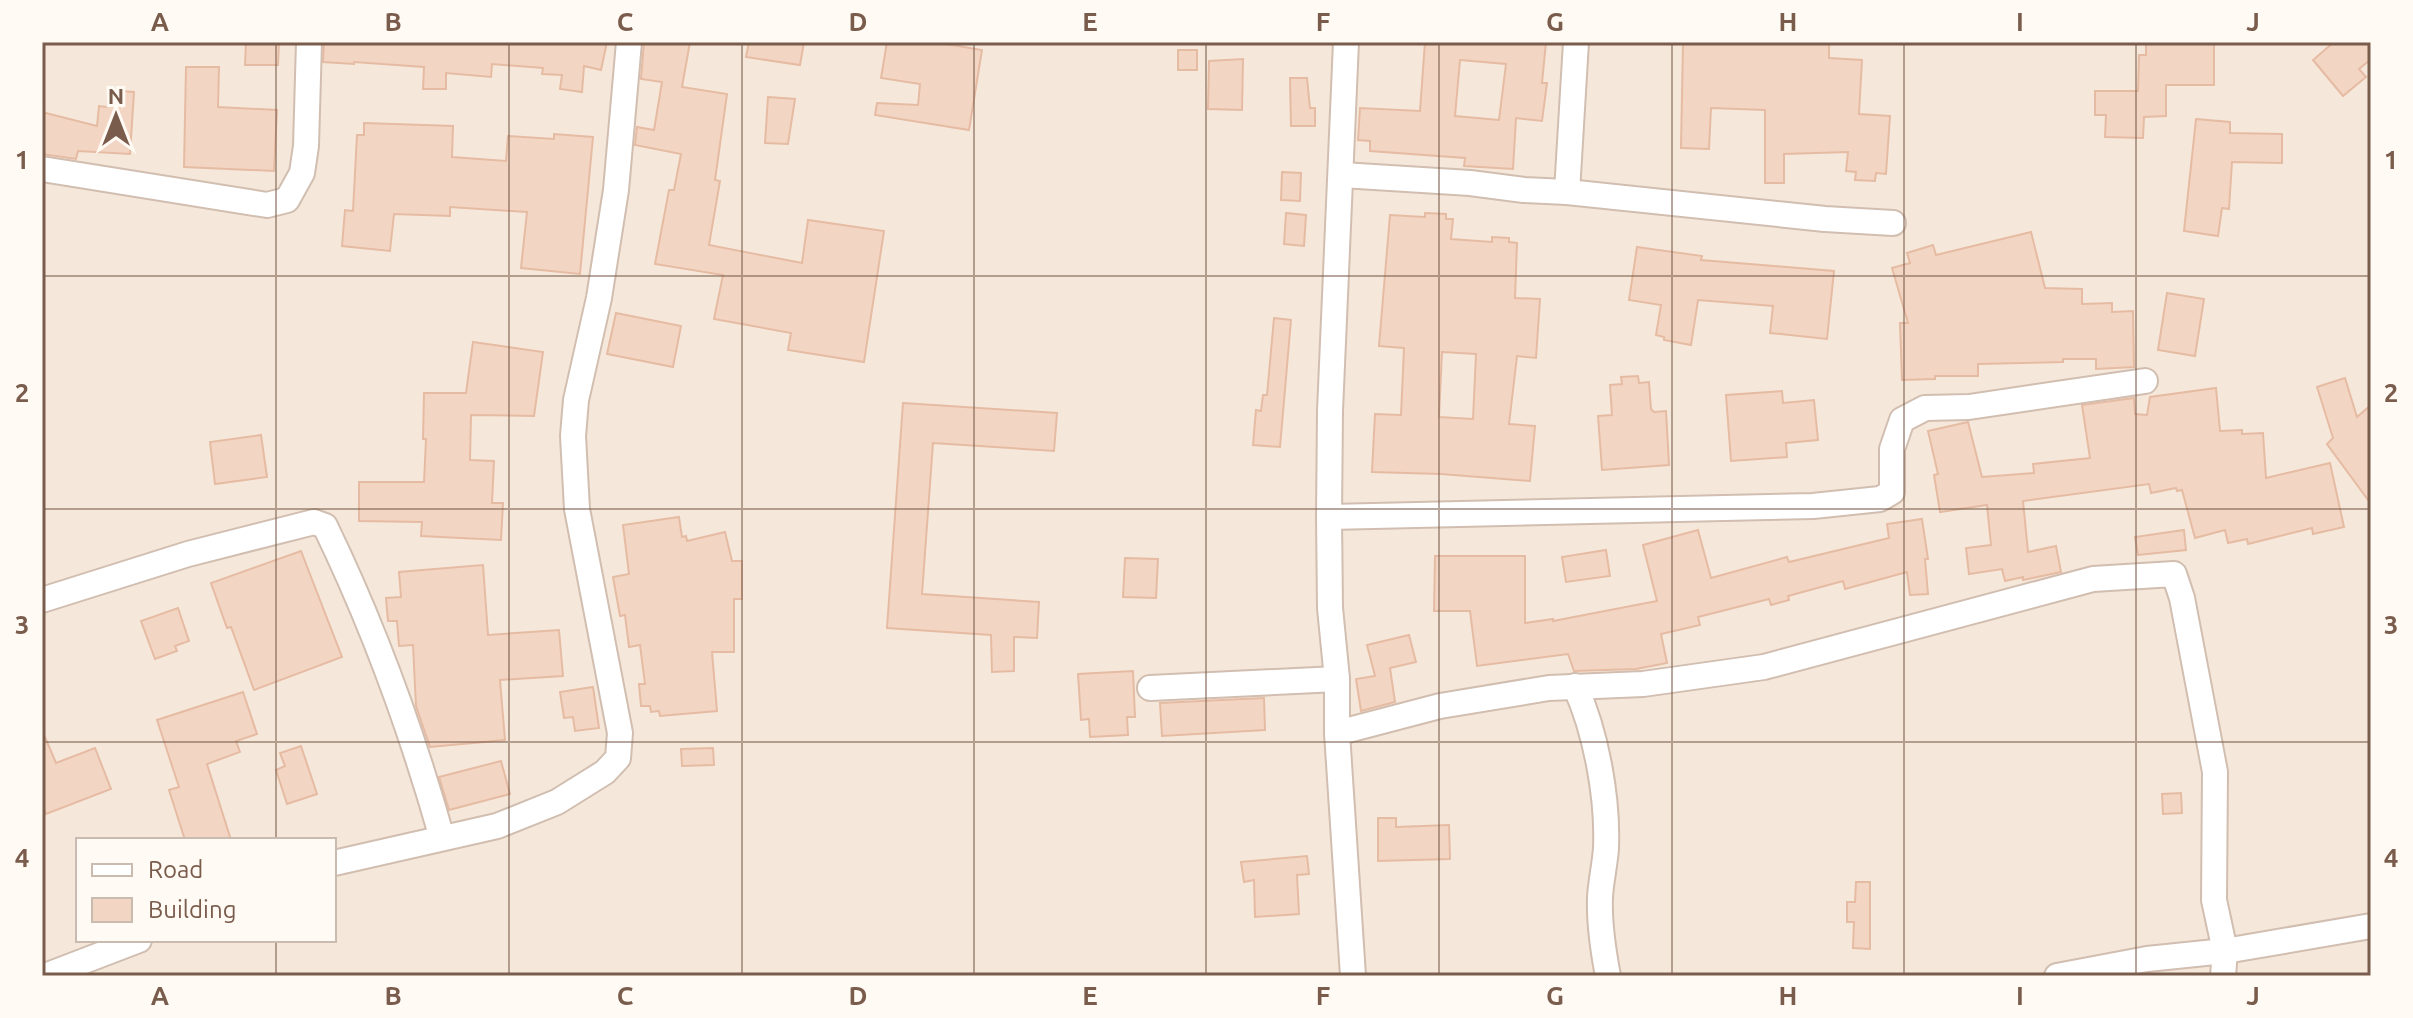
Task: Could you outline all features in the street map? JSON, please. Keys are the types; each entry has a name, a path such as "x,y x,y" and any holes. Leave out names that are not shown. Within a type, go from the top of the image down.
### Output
{"street":[{"path":"42,169 267,205 287,200 302,173 306,146 309,42"},
{"path":"336,863 497,826 557,802 605,772 618,758 620,733 577,509 573,436 576,400 599,298 616,190 629,42"},
{"path":"1346,42 1330,411 1329,517 1330,608 1337,679 1337,733 1353,976"},
{"path":"1567,192 1576,42"},
{"path":"1342,175 1470,183 1825,219 1893,223"},
{"path":"1329,517 1710,510 1813,506 1880,499 1892,492 1892,449 1902,420 1925,408 1969,407 2145,381"},
{"path":"42,600 188,554 314,522 325,526 370,630 425,778 442,838"},
{"path":"1337,733 1440,706 1549,688 1643,684 1764,667 2093,579 2174,574 2182,598 2215,772 2214,900 2225,951 2223,976"},
{"path":"1150,688 1337,679"},
{"path":"1575,686 1587,712 1604,806 1606,848 1600,897 1603,951 1608,976"},
{"path":"2057,976 2147,959 2225,951 2371,926"},
{"path":"45,976 134,942"}],"shaded area":[{"path":"42,42 2371,42 2371,976 42,976"}],"building":[{"path":"246,42 279,42 278,65 245,65"},
{"path":"324,42 607,42 601,70 584,66 582,92 560,89 562,75 542,74 543,68 492,64 491,77 446,73 446,89 423,89 424,67 323,62"},
{"path":"644,42 690,42 682,87 727,94 715,180 720,181 709,245 802,263 808,220 884,231 864,362 788,350 791,333 714,319 723,275 655,264 669,190 674,190 681,154 635,145 637,127 654,130 662,82 641,79"},
{"path":"749,42 804,42 800,65 746,57"},
{"path":"887,42 934,42 982,50 969,130 875,115 877,103 918,105 920,84 881,78"},
{"path":"1425,42 1546,42 1542,83 1547,83 1542,121 1516,118 1513,169 1464,166 1465,158 1370,151 1370,141 1358,140 1360,108 1420,111","holes":["1460,60 1506,64 1499,120 1455,116"]},
{"path":"1683,42 1829,42 1829,58 1862,60 1859,114 1890,116 1886,174 1876,173 1875,181 1855,180 1856,172 1846,171 1848,152 1784,154 1784,183 1765,183 1765,110 1711,108 1709,149 1681,148"},
{"path":"2334,42 2371,42 2371,59 2359,69 2366,77 2343,96 2313,60"},
{"path":"2146,43 2214,44 2214,85 2166,85 2166,116 2144,117 2143,138 2105,137 2106,115 2095,115 2095,91 2138,91 2139,55 2146,55"},
{"path":"1178,50 1197,50 1197,70 1178,70"},
{"path":"1243,59 1242,110 1208,109 1209,61"},
{"path":"186,67 219,67 218,107 277,110 274,171 184,167"},
{"path":"1290,78 1307,78 1310,108 1315,108 1315,126 1291,126"},
{"path":"108,90 134,92 130,154 78,151 76,159 42,154 42,112 97,126 99,106 107,107"},
{"path":"768,97 795,99 788,144 765,143"},
{"path":"2196,119 2230,122 2230,133 2282,134 2282,163 2232,162 2229,209 2222,208 2218,236 2184,231"},
{"path":"364,123 453,126 452,157 506,161 508,136 554,139 554,134 593,137 580,274 521,268 527,212 450,207 450,216 394,214 390,251 342,246 345,210 353,211 357,135 364,135"},
{"path":"1282,172 1301,173 1300,201 1281,200"},
{"path":"1286,213 1306,215 1304,246 1284,244"},
{"path":"1425,213 1446,214 1446,219 1453,219 1451,239 1492,242 1492,237 1509,238 1509,242 1517,243 1515,298 1540,299 1536,358 1517,356 1509,424 1535,426 1530,481 1372,472 1375,414 1401,415 1404,348 1379,346 1390,215 1425,217","holes":["1442,352 1476,354 1473,419 1439,417"]},
{"path":"2031,232 2045,288 2082,289 2082,304 2112,303 2112,312 2133,311 2134,367 2096,369 2096,359 2063,359 2063,362 1978,364 1978,376 1902,380 1900,323 1908,323 1892,268 1910,263 1907,253 1933,245 1936,255"},
{"path":"1637,247 1702,256 1701,260 1834,271 1827,339 1770,333 1773,306 1698,300 1691,345 1664,340 1664,337 1656,335 1661,305 1629,300"},
{"path":"2167,293 2204,299 2195,356 2158,350"},
{"path":"616,313 681,326 673,367 607,354"},
{"path":"1274,318 1291,320 1280,447 1253,445 1256,410 1261,411 1263,395 1267,395"},
{"path":"473,342 543,352 534,416 471,415 470,460 494,461 492,503 503,503 501,540 421,536 422,522 359,521 359,482 424,482 424,393 466,393"},
{"path":"1638,376 1639,383 1649,382 1651,409 1654,412 1666,411 1669,465 1602,470 1598,416 1612,415 1610,385 1622,384 1621,377"},
{"path":"2345,378 2357,417 2371,405 2371,504 2327,444 2333,438 2317,387"},
{"path":"2216,388 2220,431 2263,433 2266,478 2330,463 2344,527 2313,534 2312,528 2248,544 2247,539 2228,543 2225,530 2195,538 2182,490 2177,491 2176,488 2151,493 2149,484 2023,501 2028,552 2056,546 2061,572 2005,581 2002,569 1969,574 1966,548 1991,545 1987,505 1940,512 1934,475 1938,474 1928,431 1968,422 1982,477 2034,473 2033,464 2090,458 2082,405 2134,398 2135,414 2147,415 2150,397"},
{"path":"1782,391 1783,403 1814,400 1818,440 1786,443 1787,457 1731,461 1726,395"},
{"path":"903,403 1057,413 1054,451 933,443 922,594 1039,602 1037,638 1014,637 1014,671 992,672 991,635 887,628"},
{"path":"261,435 267,477 215,484 210,442"},
{"path":"679,517 682,537 686,536 687,541 725,532 732,561 742,561 742,599 734,599 734,652 712,652 717,711 660,716 659,711 651,712 650,706 641,706 639,684 645,684 640,645 629,647 625,615 620,616 613,577 629,574 623,525"},
{"path":"1922,519 1928,559 1925,559 1928,594 1910,595 1907,572 1845,589 1843,581 1788,596 1789,600 1771,605 1769,599 1698,617 1700,625 1661,634 1667,663 1636,669 1574,671 1568,654 1477,666 1470,611 1434,611 1435,556 1525,556 1525,623 1553,621 1657,601 1643,545 1698,530 1711,578 1787,557 1789,562 1889,538 1887,524"},
{"path":"2184,530 2186,550 2138,555 2135,537"},
{"path":"1606,550 1610,576 1566,582 1562,557"},
{"path":"301,551 342,657 254,690 211,583"},
{"path":"1125,558 1158,559 1156,598 1123,597"},
{"path":"483,565 488,635 559,630 563,676 500,680 505,740 430,747 416,706 413,645 399,646 397,621 388,621 386,598 401,597 399,572"},
{"path":"178,608 189,641 175,646 177,651 155,659 141,621"},
{"path":"1409,635 1416,662 1390,668 1395,702 1361,711 1356,679 1375,676 1367,645"},
{"path":"1133,671 1135,717 1127,717 1128,735 1090,737 1089,719 1081,720 1078,674"},
{"path":"593,687 599,728 575,731 573,717 564,718 560,692"},
{"path":"243,692 257,734 236,741 240,752 207,764 230,838 184,838 169,790 179,787 157,720"},
{"path":"1264,698 1265,730 1162,736 1160,703"},
{"path":"42,730 56,763 95,748 111,789 46,814 42,804"},
{"path":"301,746 317,794 287,804 276,770 285,766 280,753"},
{"path":"713,748 714,765 682,766 681,749"},
{"path":"501,761 510,794 449,810 439,777"},
{"path":"2181,793 2182,813 2163,814 2162,794"},
{"path":"1378,818 1396,818 1396,827 1449,825 1450,859 1378,861"},
{"path":"1307,856 1309,874 1297,875 1299,914 1255,917 1254,880 1244,882 1241,862"},
{"path":"1856,882 1870,882 1870,949 1853,948 1854,922 1847,922 1847,902 1855,902"}]}
